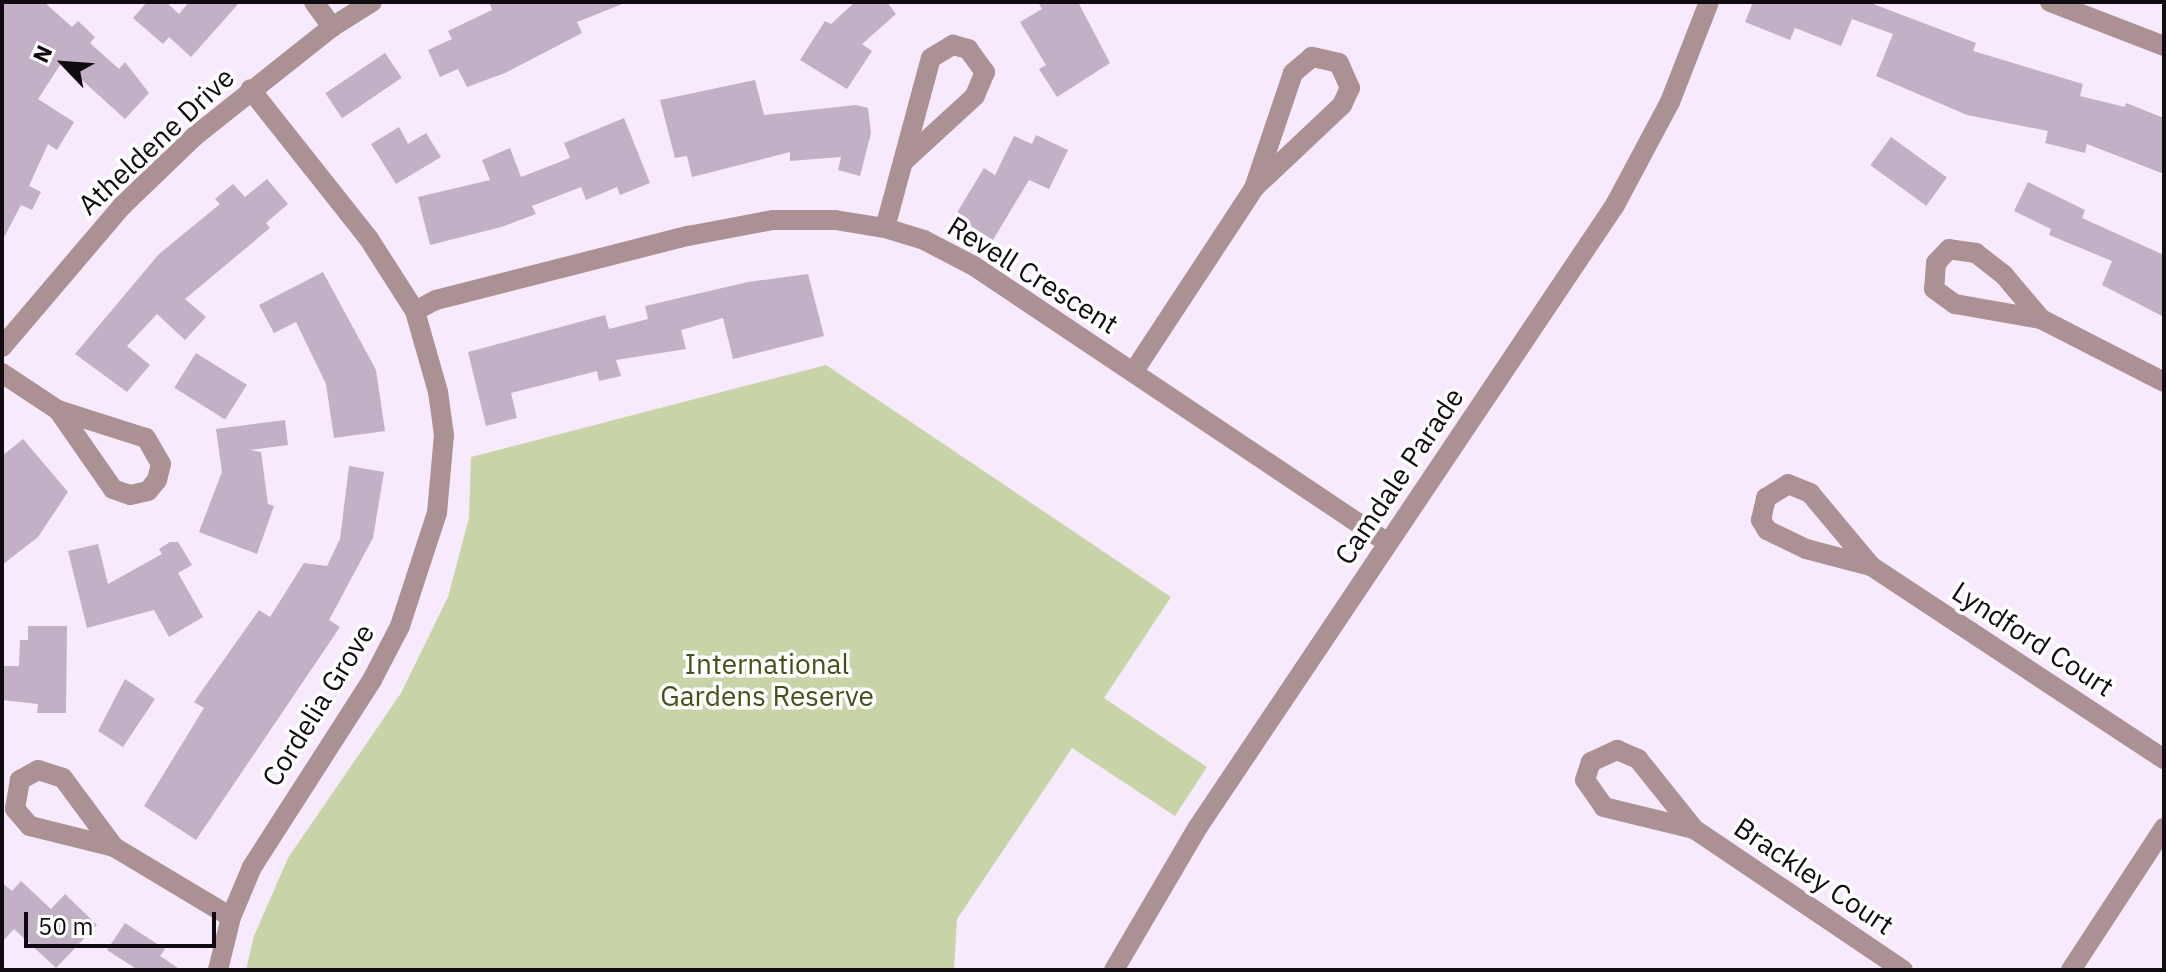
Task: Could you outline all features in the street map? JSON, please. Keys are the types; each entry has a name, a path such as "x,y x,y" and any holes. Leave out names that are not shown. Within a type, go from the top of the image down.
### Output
{"street":[{"path":"314,2 332,27"},
{"name":"Atheldene Drive","path":"2,347 122,206 250,89 332,27 372,2"},
{"name":"Camdale Parade","path":"1114,970 1198,827 1623,193 1670,102 1709,2"},
{"path":"2050,2 2164,46"},
{"path":"885,228 931,58 953,45 968,49 985,72 975,96 904,161"},
{"path":"1134,371 1254,188 1342,105 1350,88 1339,63 1312,57 1293,73 1254,188"},
{"name":"Cordelia Grove","path":"218,970 231,917 281,814 372,680 418,581 437,513 444,435 438,392 415,311 369,239 250,89"},
{"name":"Revell Crescent","path":"415,311 436,300 673,240 773,220 835,220 885,228 924,240 974,266 1388,543"},
{"path":"2041,319 2004,275 1976,253 1949,249 1936,263 1934,289 1955,304 2041,319 2164,382"},
{"path":"2,373 58,410 146,438 161,464 157,480 148,491 130,495 113,489 58,410"},
{"name":"Lyndford Court","path":"1871,566 1806,549 1767,530 1761,520 1766,498 1788,484 1810,493 1871,566 2164,759"},
{"name":"Brackley Court","path":"1694,829 1604,807 1585,780 1591,762 1617,750 1638,759 1694,829 1903,970"},
{"path":"114,847 63,778 38,770 20,780 15,809 30,826 114,847 231,917"},
{"path":"2071,970 2164,828"}],"green space":[{"name":"International Gardens Reserve","path":"826,365 1171,597 1104,698 1207,767 1175,816 1072,748 957,919 954,970 246,970 254,936 288,858 401,693 448,597 469,518 471,457"}],"building":[{"path":"2,2 44,2 72,27 78,21 95,37 90,43 119,69 125,62 149,93 125,119 62,62 38,99 74,122 57,150 48,144 29,186 41,192 32,210 21,205 2,241"},
{"path":"147,2 166,2 179,14 189,2 240,2 191,57 169,37 163,44 133,18"},
{"path":"489,2 625,3 577,22 582,33 505,73 467,87 458,69 440,77 428,50 452,39 448,31 492,10"},
{"path":"855,2 887,2 896,14 862,44 872,51 847,89 800,60 825,21 831,24"},
{"path":"1038,2 1078,2 1110,63 1057,97 1039,69 1046,65 1020,22 1042,9"},
{"path":"1753,2 1868,2 1976,43 1973,51 2083,84 2080,96 2125,107 2126,103 2164,118 2164,174 2087,144 2085,153 2045,143 2048,131 1967,115 1876,76 1893,34 1852,19 1841,46 1795,28 1790,40 1745,22"},
{"path":"385,53 402,78 342,118 325,93"},
{"path":"755,80 764,115 856,105 868,108 871,133 860,176 838,170 841,157 790,161 790,152 692,177 687,156 675,158 660,100"},
{"path":"624,118 650,183 620,195 617,187 586,200 581,187 532,206 536,214 501,227 430,245 418,197 490,180 482,160 510,148 521,177 570,158 564,143"},
{"path":"399,127 408,144 426,133 441,157 396,184 371,144"},
{"path":"1036,135 1068,150 1049,189 1029,180 993,240 955,216 984,168 995,175 1014,136 1032,144"},
{"path":"1891,137 1947,178 1926,206 1870,165"},
{"path":"267,179 288,204 266,223 270,228 185,299 206,317 185,340 157,314 127,346 150,365 127,392 75,354 159,254 220,204 215,199 233,184 245,197"},
{"path":"2028,182 2085,210 2082,218 2164,255 2164,317 2102,285 2112,261 2049,235 2051,229 2014,211"},
{"path":"323,272 376,370 385,431 334,438 326,384 296,322 274,333 259,305"},
{"path":"808,274 824,336 733,359 723,318 681,330 686,349 616,360 621,376 599,381 597,371 511,393 517,418 486,426 468,352 605,315 609,329 648,319 645,306 748,282"},
{"path":"196,353 247,385 225,420 174,388"},
{"path":"285,420 288,445 250,450 261,452 268,504 274,506 257,554 199,532 222,472 216,429"},
{"path":"23,439 68,492 38,537 2,565 2,456"},
{"path":"349,466 384,472 373,538 329,620 340,627 196,840 144,806 204,708 194,702 259,610 270,617 304,563 327,566 340,539"},
{"path":"170,542 178,542 192,565 178,573 203,617 169,637 154,610 87,628 68,551 98,544 108,584 162,554 159,549"},
{"path":"28,626 67,626 66,713 37,713 38,704 2,700 2,666 19,666 20,640 28,640"},
{"path":"125,679 155,699 123,747 98,731"},
{"path":"21,881 51,909 65,894 97,925 56,968 14,929 2,942 2,883 12,891"},
{"path":"125,923 165,949 160,956 181,970 138,970 107,950"}]}
